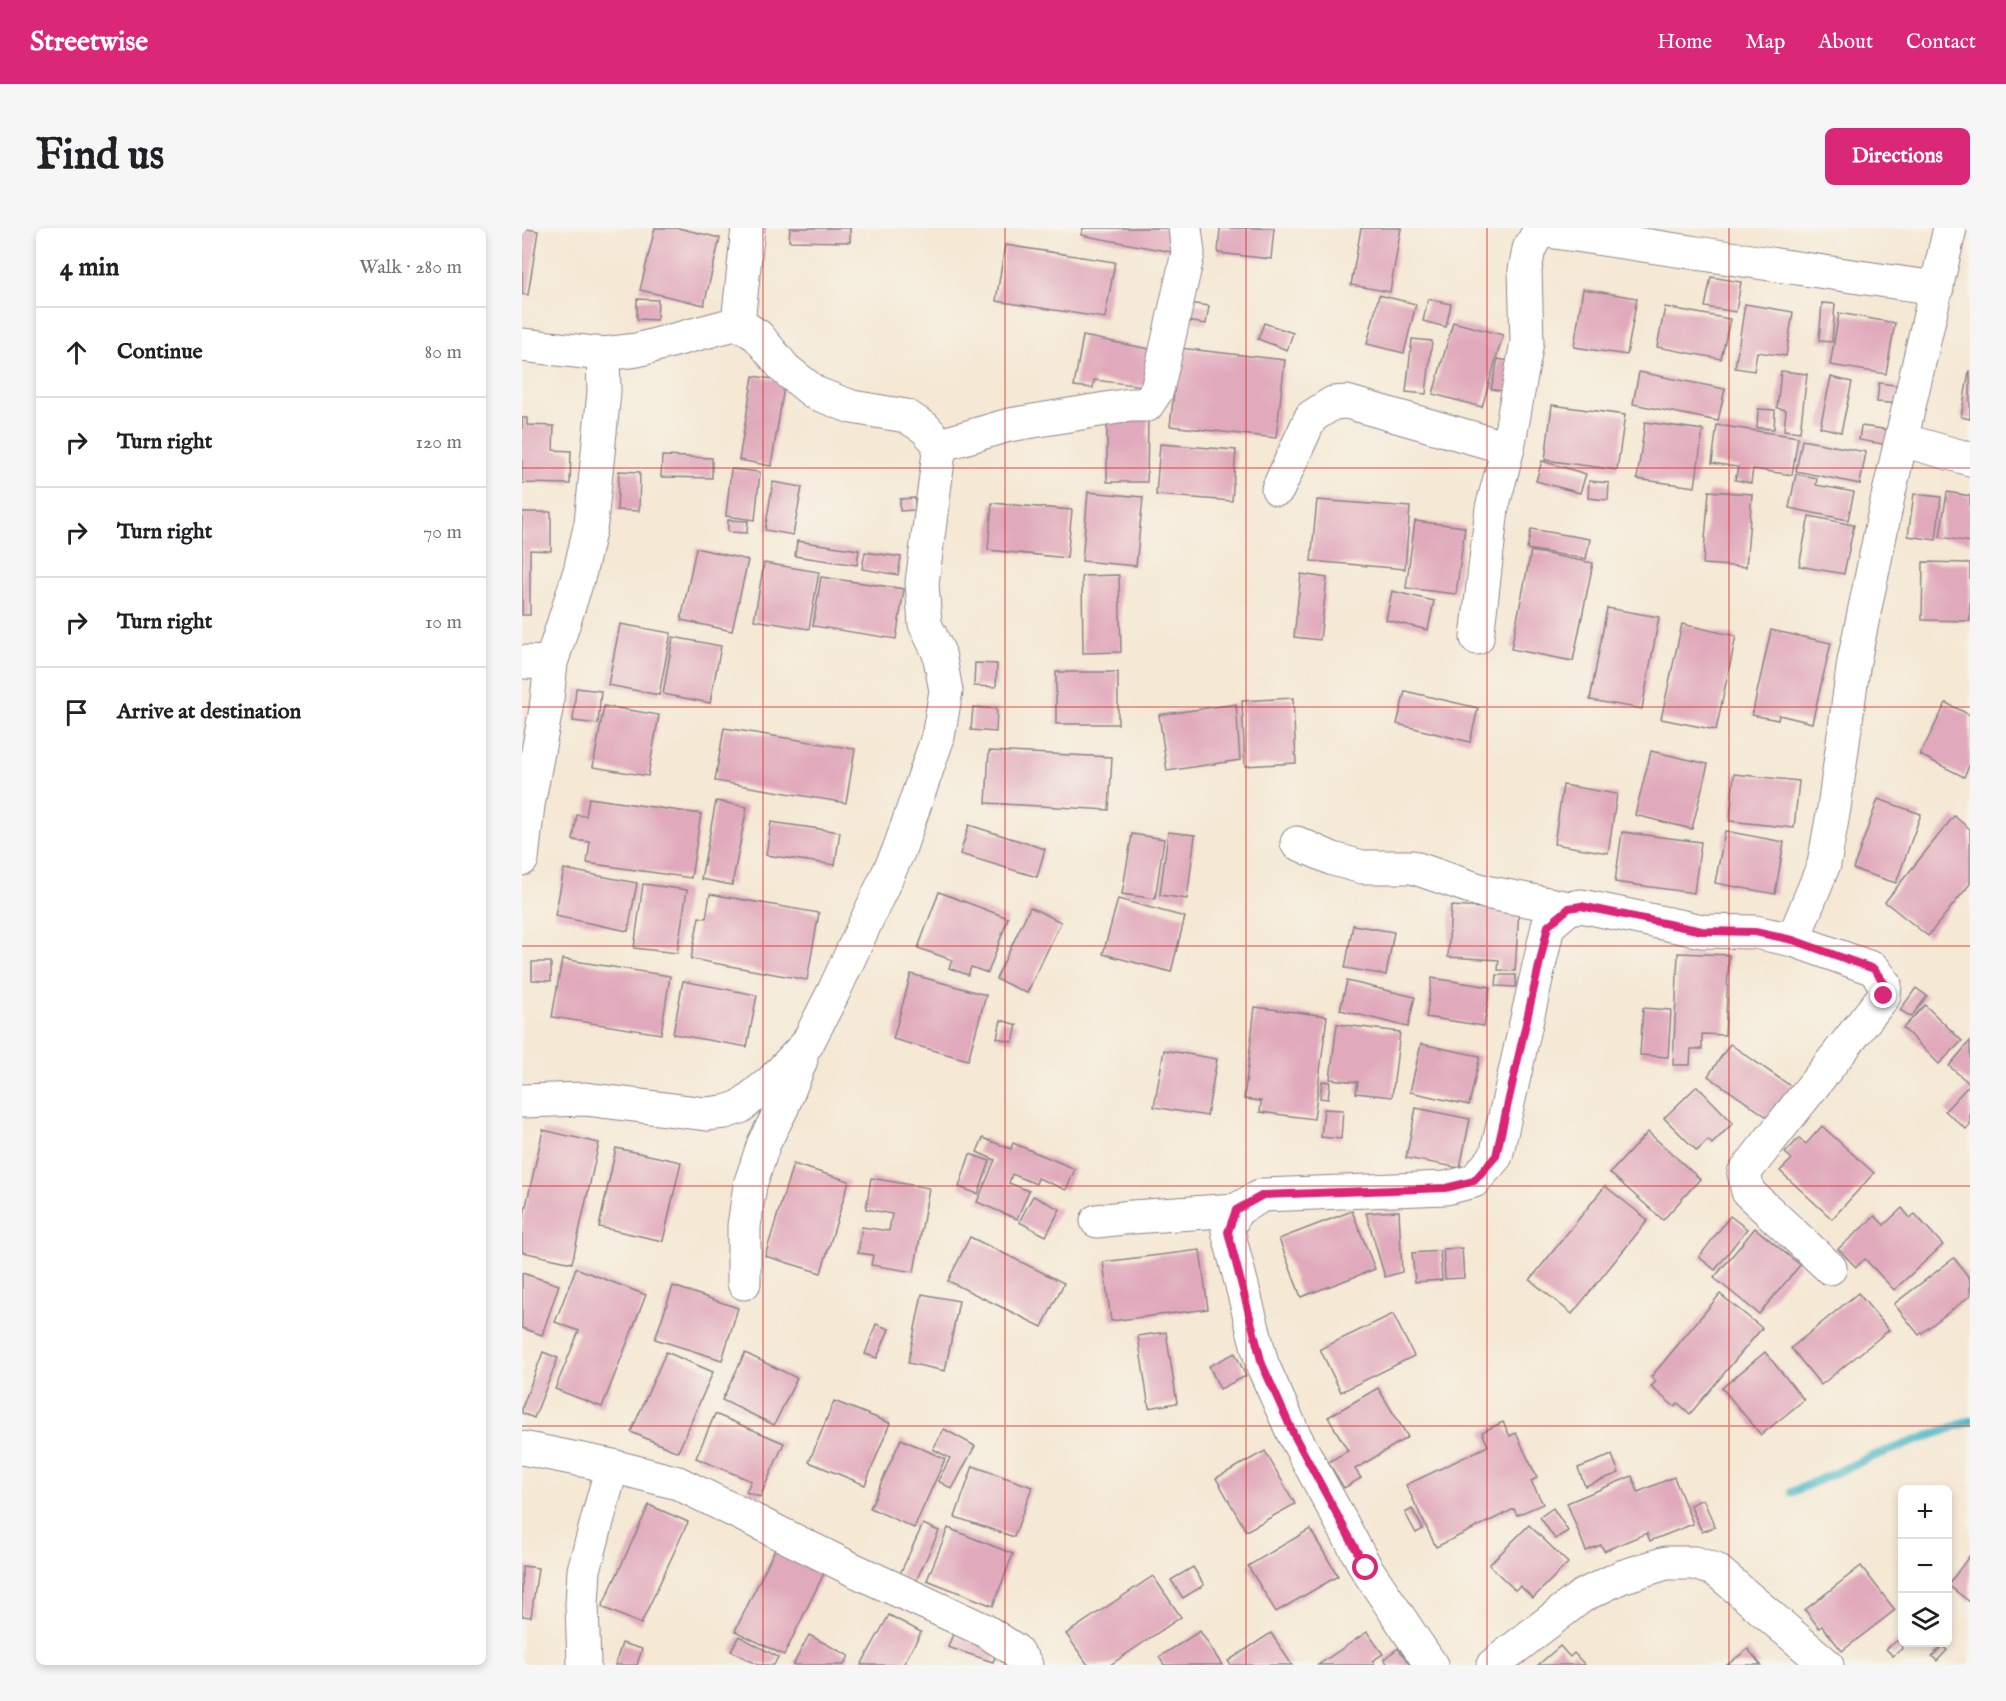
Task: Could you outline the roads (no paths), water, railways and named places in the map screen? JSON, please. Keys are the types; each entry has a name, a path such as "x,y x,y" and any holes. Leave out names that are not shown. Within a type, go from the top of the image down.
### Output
{"street":[{"path":"738,323 748,228"},
{"path":"940,445 1009,425 1130,405 1147,405 1157,390 1188,253 1185,228"},
{"path":"1793,940 1824,864 1854,661 1950,228"},
{"path":"1478,638 1492,508 1508,448 1527,342 1525,270 1529,249 1541,229 1937,288"},
{"path":"522,345 603,354 637,350 738,323 758,336 784,369 815,393 852,407 906,416 926,428 940,445 922,583 925,624 939,653 946,692 938,737 899,850 807,1044 782,1108 764,1143 750,1185 744,1226 744,1283"},
{"path":"522,859 528,806 546,709 537,662 580,571 591,523 604,392 603,354"},
{"path":"1278,489 1311,417 1333,403 1347,402 1508,448"},
{"path":"1902,441 1970,459"},
{"path":"1297,843 1334,859 1362,867 1412,867 1485,892 1569,908 1581,906 1702,931 1755,932 1793,940 1874,969 1885,984 1884,996 1744,1173 1748,1192 1830,1268"},
{"path":"1097,1221 1236,1210 1263,1195 1446,1188 1474,1181 1496,1156 1548,926 1569,908"},
{"path":"522,1101 585,1099 706,1114 725,1112 740,1107 764,1088 807,1044"},
{"path":"1236,1210 1228,1232 1262,1364 1294,1435 1366,1568 1431,1665"},
{"path":"522,1448 612,1466 678,1484 984,1630 1015,1650 1026,1665"},
{"path":"584,1665 582,1604 584,1570 612,1466"},
{"path":"1493,1665 1582,1596 1622,1577 1665,1563 1695,1563 1716,1570 1827,1665"}],"waterway":[{"path":"1792,1492 1871,1457 1970,1421"}]}
